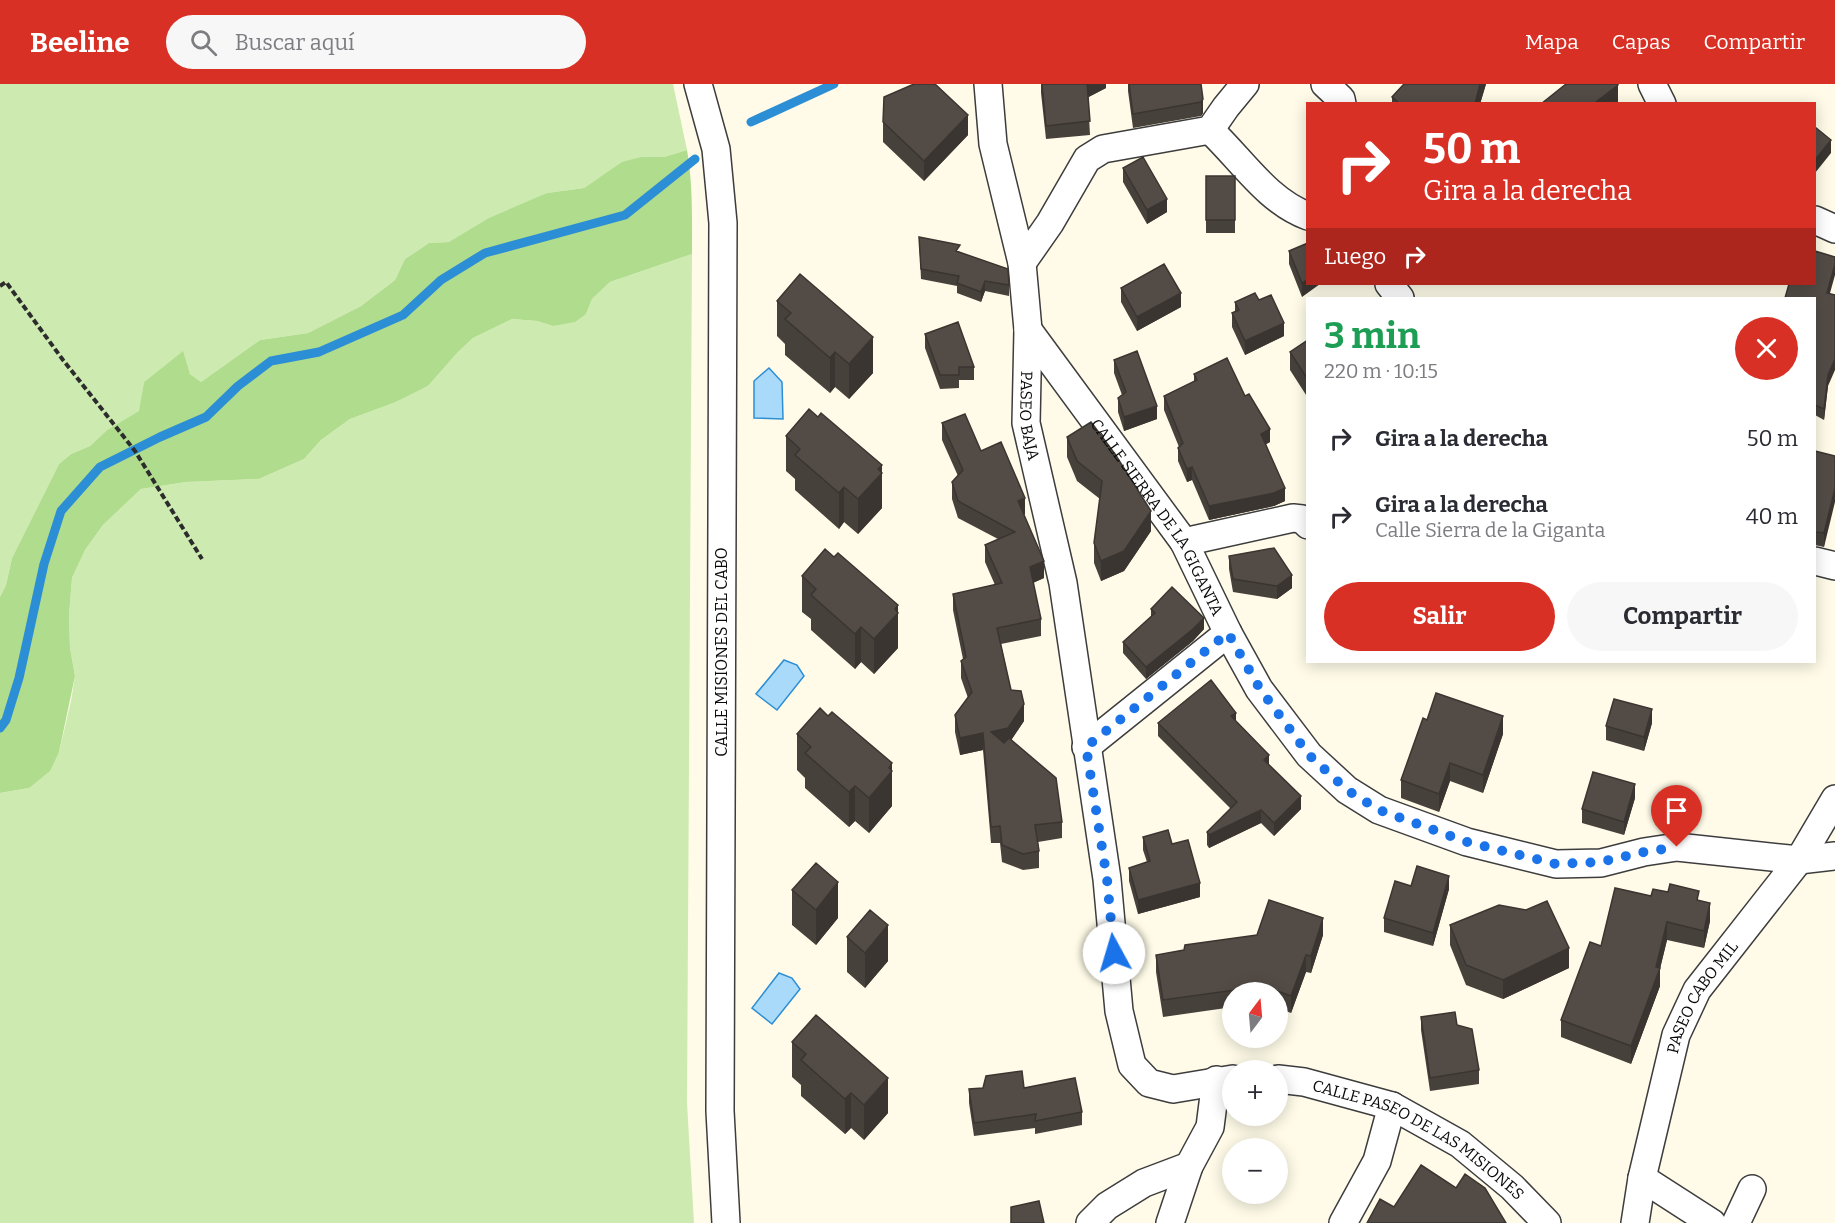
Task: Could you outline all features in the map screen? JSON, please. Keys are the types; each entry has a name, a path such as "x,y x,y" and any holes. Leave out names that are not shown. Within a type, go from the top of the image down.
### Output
{"street":[{"name":"CALLE MISIONES DEL CABO","path":"698,84 716,149 723,223 720,1111 726,1223"},
{"name":"PASEO BAJA","path":"988,84 993,144 1022,263 1028,330 1026,423 1063,583 1086,747"},
{"path":"1022,263 1050,223 1087,159 1103,149 1210,130 1245,84"},
{"path":"1325,84 1342,102"},
{"path":"1652,84 1661,102"},
{"path":"1210,130 1281,202 1306,215"},
{"path":"1816,220 1835,229"},
{"path":"1390,285 1399,297"},
{"name":"CALLE SIERRA DE LA GIGANTA","path":"1028,330 1184,542 1228,633 1260,689 1309,755 1347,790 1379,810 1467,842 1556,864 1600,862 1677,847 1799,860 1835,856"},
{"path":"1184,542 1293,518 1302,519 1306,523"},
{"path":"1816,561 1835,566"},
{"path":"1222,1080 1173,1089 1149,1083 1132,1065 1119,1011 1107,879 1086,747 1228,633"},
{"name":"PASEO CABO MIL","path":"1635,1223 1642,1178 1676,1035 1697,990 1799,860 1835,799"},
{"name":"CALLE PASEO DE LAS MISIONES","path":"1288,1080 1392,1106 1460,1144 1512,1187 1547,1223"},
{"path":"1170,1223 1189,1166 1209,1127 1222,1088"},
{"path":"1343,1223 1377,1161 1392,1106"},
{"path":"1090,1223 1107,1206 1144,1183 1189,1166"},
{"path":"1642,1178 1712,1223"},
{"path":"1736,1223 1752,1189"}],"path":[{"path":"0,286 6,282 63,360 135,451 202,559"}],"green space":[{"path":"0,84 673,84 687,150 664,157 641,157 584,188 547,193 449,242 429,243 405,259 395,280 361,306 308,333 260,340 201,382 190,374 182,352 144,382 140,411 107,430 90,446 71,454 59,464 12,558 6,585 0,597"},
{"path":"687,150 691,189 692,254 610,282 592,299 586,314 575,322 553,326 537,321 512,319 473,338 428,386 396,402 350,419 321,440 304,459 259,479 186,482 141,489 103,525 85,550 72,578 69,616 70,648 75,676 59,752 50,771 29,788 0,793 0,597 6,585 12,558 59,464 71,454 90,446 107,430 139,411 144,382 183,351 190,374 201,382 260,340 308,333 361,306 395,280 405,259 429,243 449,242 489,218 547,193 584,188 622,162 641,157 664,157"},
{"path":"692,254 687,1103 694,1223 0,1223 0,793 29,788 59,752 75,676 70,648 69,616 72,578 85,550 103,525 141,489 186,482 259,479 304,459 321,440 350,419 396,402 428,386 473,338 512,319 537,321 553,326 586,314 592,299 610,282"}],"water":[{"path":"769,368 782,382 783,419 754,418 754,381"},
{"path":"784,660 797,665 804,676 777,710 756,694"},
{"path":"779,973 792,978 800,989 772,1024 752,1008"}],"building":[{"path":"914,84 935,84 968,115 924,161 883,122 884,97"},
{"path":"1042,84 1087,84 1090,121 1046,126"},
{"path":"1129,84 1201,84 1203,99 1201,102 1133,114"},
{"path":"1404,84 1480,84 1476,102 1398,102 1392,97"},
{"path":"1566,84 1618,84 1596,102 1544,102"},
{"path":"1816,128 1831,140 1816,159"},
{"path":"1143,157 1167,199 1147,210 1123,168"},
{"path":"1206,176 1235,176 1235,220 1206,220"},
{"path":"919,237 960,245 956,251 1008,269 1009,285 985,281 981,292 957,283 959,276 921,269"},
{"path":"1306,244 1306,280 1302,283 1289,251"},
{"path":"1816,251 1835,257 1827,293 1835,295 1835,359 1828,375 1824,409 1816,405 1816,297 1785,297 1789,285 1816,285"},
{"path":"1164,264 1181,293 1137,317 1121,288"},
{"path":"800,274 873,337 849,364 835,352 830,358 785,319 791,313 777,301"},
{"path":"1255,293 1259,300 1271,295 1284,323 1245,341 1232,313 1239,310 1235,302"},
{"path":"958,322 974,367 959,367 959,375 940,375 925,334"},
{"path":"1306,341 1306,377 1290,352"},
{"path":"1137,351 1157,406 1124,417 1118,398 1126,392 1114,360"},
{"path":"1227,358 1245,396 1249,394 1270,429 1261,434 1285,488 1274,493 1209,506 1192,467 1187,469 1178,448 1183,443 1164,396 1197,380 1194,374"},
{"path":"809,409 818,417 821,413 882,465 878,469 882,473 858,499 844,487 839,493 795,455 800,449 786,436"},
{"path":"965,414 981,451 1001,442 1025,498 1018,501 1044,561 1030,567 1041,619 997,628 1011,690 1021,691 1024,704 1008,728 991,732 1004,743 1009,738 1056,778 1062,822 1035,825 1039,851 1023,854 1002,845 1000,826 991,827 983,733 960,738 955,715 972,692 961,661 966,657 953,594 1002,583 985,545 1015,532 958,501 952,482 963,470 942,423"},
{"path":"1091,422 1115,454 1151,511 1124,551 1101,561 1094,543 1102,481 1077,461 1067,437"},
{"path":"1816,451 1835,456 1835,488 1824,533 1816,532"},
{"path":"1274,548 1292,575 1277,586 1233,579 1229,556"},
{"path":"825,549 834,557 838,553 898,605 895,609 898,613 874,639 861,627 855,634 811,595 816,589 802,576"},
{"path":"1172,587 1204,618 1146,667 1123,642 1155,613 1151,609"},
{"path":"1211,680 1236,713 1231,716 1269,755 1264,760 1301,796 1274,823 1261,810 1209,835 1207,832 1237,802 1158,723"},
{"path":"1436,693 1503,716 1483,775 1450,763 1439,794 1401,780 1423,718 1427,720"},
{"path":"1614,699 1652,709 1644,737 1606,726"},
{"path":"820,708 828,716 832,712 892,763 889,768 892,771 869,798 855,786 849,792 805,753 811,747 797,734"},
{"path":"1593,772 1635,784 1624,822 1582,809"},
{"path":"1168,830 1172,844 1188,840 1200,883 1138,900 1129,868 1150,861 1143,837"},
{"path":"816,863 838,882 816,910 792,890"},
{"path":"1417,866 1449,876 1433,933 1384,918 1395,881 1411,886"},
{"path":"1670,884 1699,891 1697,900 1710,903 1704,931 1667,922 1656,967 1660,968 1631,1046 1561,1020 1590,942 1601,946 1615,888 1651,896 1653,889 1668,892"},
{"path":"1269,900 1323,918 1311,956 1306,955 1291,996 1288,995 1288,982 1222,982 1222,992 1163,1000 1156,955 1184,950 1185,945 1257,935"},
{"path":"1547,901 1569,948 1503,980 1466,965 1450,925 1499,905 1526,910"},
{"path":"870,910 888,925 865,953 847,937"},
{"path":"1455,1012 1457,1025 1472,1029 1479,1070 1430,1078 1421,1017"},
{"path":"816,1015 888,1078 864,1105 851,1093 845,1099 801,1060 806,1054 792,1042"},
{"path":"1022,1071 1024,1088 1075,1078 1082,1112 1035,1121 1036,1114 974,1123 969,1089 983,1088 986,1076"},
{"path":"1421,1165 1456,1188 1465,1174 1485,1188 1506,1223 1367,1223 1380,1199 1394,1207"},
{"path":"1039,1201 1044,1223 1011,1223 1011,1207"}],"waterway":[{"path":"751,122 834,84"},
{"path":"0,728 6,720 19,678 44,564 61,511 100,467 206,417 238,386 271,361 319,352 403,315 441,280 485,253 625,215 695,159"}],"route":[{"path":"1114,953 1107,879 1086,747 1228,633 1260,689 1309,755 1347,790 1379,810 1467,842 1556,864 1600,862 1677,847"}]}
